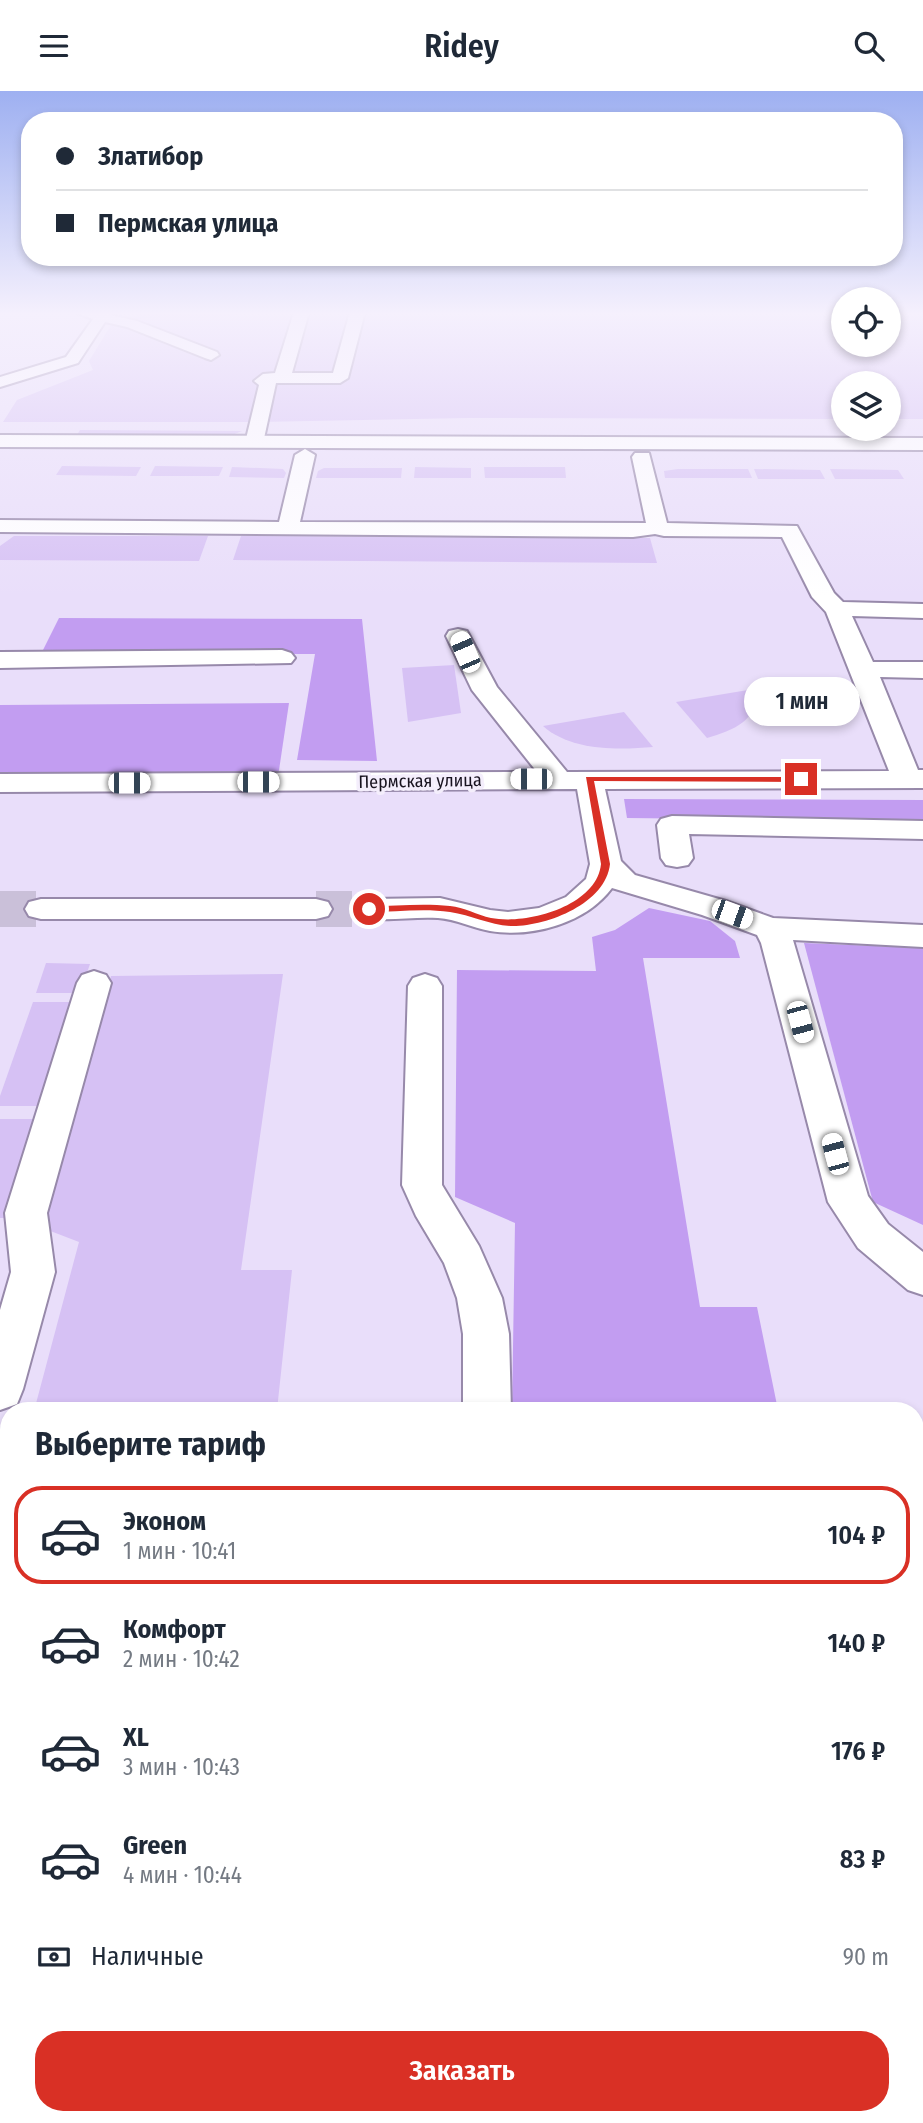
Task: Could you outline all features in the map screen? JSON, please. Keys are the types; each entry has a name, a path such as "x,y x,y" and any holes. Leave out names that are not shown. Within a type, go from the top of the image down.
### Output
{"main road":[{"path":"254,443 264,407"},
{"path":"0,441 923,444"},
{"path":"0,454 923,457"},
{"path":"288,529 305,455"},
{"path":"642,457 657,527"},
{"path":"0,527 633,531 657,527 664,530 789,531 824,597 837,609 915,779"},
{"path":"837,609 923,611"},
{"path":"458,636 485,690 574,779 606,864 624,882 714,908 769,928 923,936"},
{"path":"0,660 282,658"},
{"path":"864,669 923,670"},
{"name":"Пермская улица","path":"0,783 915,779"},
{"path":"677,858 672,825 923,830"},
{"path":"369,909 451,909 491,921 514,923 539,920 579,902 604,877 606,864"},
{"path":"41,909 316,909"},
{"path":"769,928 778,943 849,1202 873,1237 923,1277"},
{"path":"0,1389 33,1272 26,1213 94,983"},
{"path":"425,986 422,1185 429,1205 463,1256 477,1287 487,1322 487,1402"}],"shaded area":[{"path":"13,407 831,407 831,419 468,418 258,422 3,422"},
{"path":"901,407 923,407 923,419 901,419"},
{"path":"80,430 242,431 230,436 77,435"},
{"path":"62,466 141,467 136,476 56,475"},
{"path":"155,466 223,467 219,476 150,476"},
{"path":"232,467 283,469 286,473 284,478 229,477"},
{"path":"415,467 471,468 471,478 414,478"},
{"path":"484,467 565,467 566,478 485,478"},
{"path":"324,468 402,468 401,478 316,478 318,471"},
{"path":"748,469 752,478 665,478 664,471"},
{"path":"754,469 820,470 825,479 758,479"},
{"path":"830,469 898,470 904,479 835,479"},
{"path":"14,536 208,536 199,561 0,560 0,546"},
{"path":"241,536 650,538 657,563 233,560"},
{"path":"59,618 362,619 377,761 297,760 315,654 41,654"},
{"path":"454,665 461,713 408,722 402,668"},
{"path":"754,689 755,700 749,716 735,727 707,738 676,702"},
{"path":"289,703 278,777 0,779 0,705"},
{"path":"624,712 653,747 595,747 567,740 543,726"},
{"path":"624,799 923,800 923,821 627,818"},
{"path":"649,908 710,921 735,941 740,958 643,958 700,1307 757,1307 776,1402 512,1402 515,1223 455,1197 457,970 596,971 592,937 615,930"},
{"path":"804,943 923,948 923,1225 873,1202"},
{"path":"46,963 90,964 80,993 36,993"},
{"path":"283,974 241,1270 292,1270 278,1402 36,1402 79,1242 40,1227 111,976"},
{"path":"33,1002 75,1002 42,1106 0,1106 0,1096"},
{"path":"0,1119 39,1119 10,1218 0,1218"}],"tunnel":[{"path":"0,909 41,909"},
{"path":"316,909 369,909"}],"route":[{"path":"369,909 451,909 491,921 514,923 539,920 561,913 579,902 604,877 606,864 589,779 801,779"}]}
